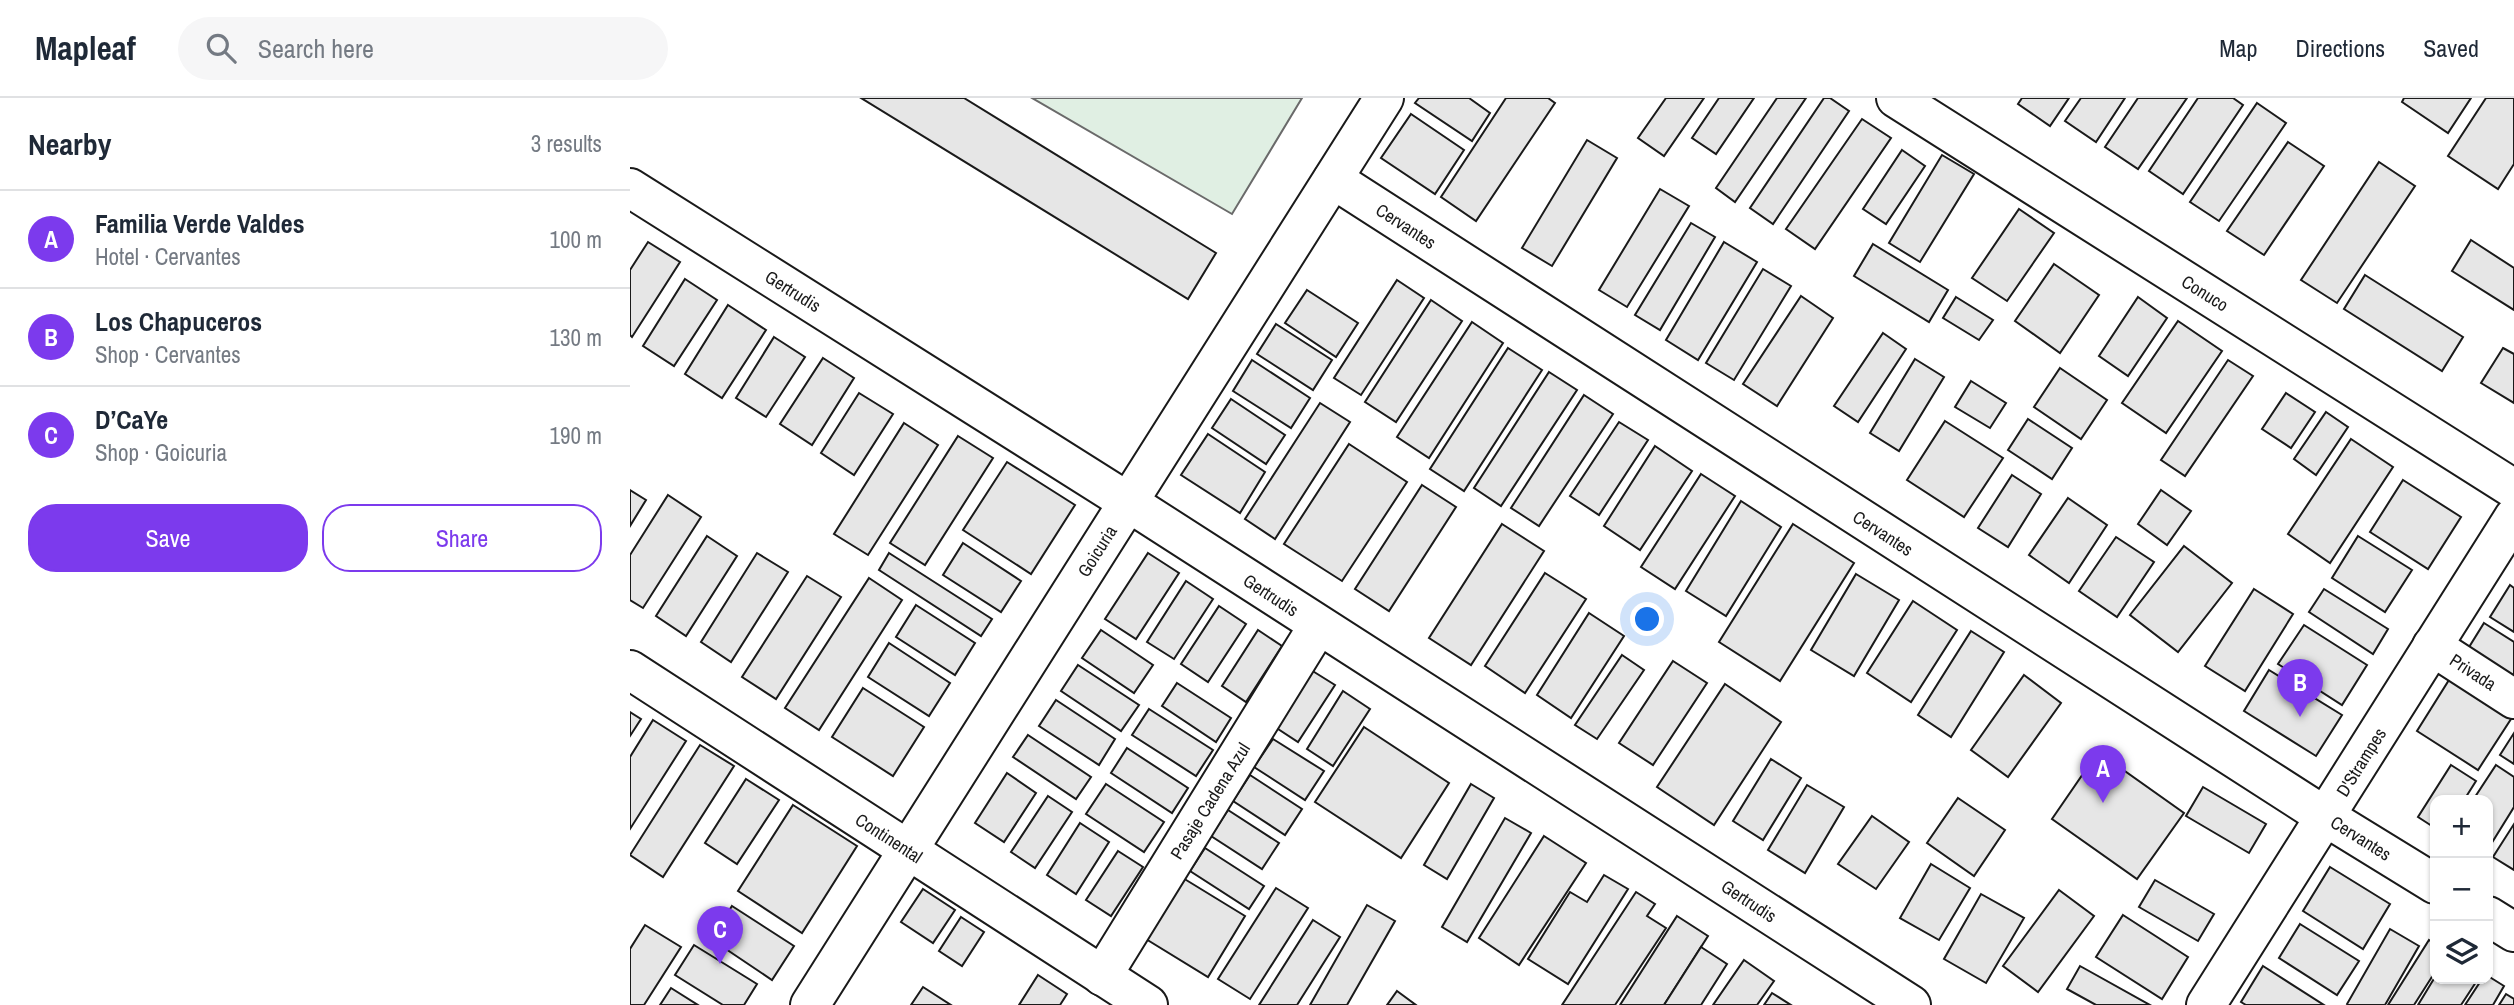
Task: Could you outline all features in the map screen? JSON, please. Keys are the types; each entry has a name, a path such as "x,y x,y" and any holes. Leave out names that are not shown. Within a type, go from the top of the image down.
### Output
{"street":[{"name":"Goicuria","path":"810,1005 1384,98"},
{"name":"Conuco","path":"1896,98 2514,489"},
{"name":"Cervantes","path":"1333,179 2326,817 2430,881"},
{"name":"Gertrudis","path":"630,188 1128,502 1911,1005"},
{"name":"D'Strampes","path":"2206,1005 2514,517"},
{"name":"Pasaje Cadena Azul","path":"1102,976 1318,626"},
{"name":"Privada","path":"2432,646 2514,699"},
{"name":"Continental","path":"630,670 1148,1005"},
{"path":"2493,919 2514,932"}],"green space":[{"path":"1032,98 1302,98 1232,214"}],"building":[{"path":"861,98 964,98 1216,253 1188,299"},
{"path":"1419,98 1469,98 1490,113 1472,141 1415,103"},
{"path":"1506,98 1548,98 1555,103 1476,221 1441,197"},
{"path":"1666,98 1704,98 1664,156 1638,138"},
{"path":"1719,98 1754,98 1716,154 1692,138"},
{"path":"1777,98 1806,98 1735,202 1716,188"},
{"path":"1824,98 1830,98 1849,111 1773,224 1750,208"},
{"path":"2022,98 2069,98 2050,126 2018,104"},
{"path":"2081,98 2125,98 2096,142 2065,121"},
{"path":"2138,98 2187,98 2138,169 2105,147"},
{"path":"2198,98 2233,98 2243,105 2183,194 2149,171"},
{"path":"2404,98 2471,98 2448,133 2402,102"},
{"path":"2486,98 2514,98 2514,164 2498,189 2448,156"},
{"path":"2257,103 2286,123 2219,221 2190,202"},
{"path":"1411,114 1464,150 1435,194 1381,158"},
{"path":"1862,119 1891,138 1815,249 1786,229"},
{"path":"1587,140 1617,158 1552,266 1522,248"},
{"path":"2288,142 2324,166 2264,255 2227,231"},
{"path":"1902,150 1925,166 1886,224 1863,209"},
{"path":"1942,155 1974,174 1920,262 1889,243"},
{"path":"2379,162 2415,186 2337,303 2301,280"},
{"path":"1660,189 1689,206 1627,307 1599,290"},
{"path":"2019,209 2054,233 2007,301 1972,278"},
{"path":"1691,223 1715,237 1660,330 1635,315"},
{"path":"2471,240 2514,268 2514,310 2452,271"},
{"path":"648,242 680,262 632,337 630,270"},
{"path":"1724,242 1757,262 1698,360 1666,340"},
{"path":"1873,244 1948,290 1929,322 1854,276"},
{"path":"2054,264 2099,295 2060,353 2015,321"},
{"path":"1763,269 1791,286 1734,380 1706,363"},
{"path":"2365,275 2463,337 2442,371 2344,309"},
{"path":"685,279 717,300 674,366 643,346"},
{"path":"1397,280 1424,298 1361,395 1334,378"},
{"path":"1307,290 1358,323 1336,357 1285,323"},
{"path":"1801,296 1833,318 1777,406 1743,384"},
{"path":"1956,297 1993,320 1979,340 1943,318"},
{"path":"2138,297 2167,318 2128,376 2099,356"},
{"path":"1431,300 1462,321 1396,422 1365,402"},
{"path":"728,305 766,330 722,398 685,374"},
{"path":"2178,321 2222,351 2166,433 2122,403"},
{"path":"1472,322 1503,343 1429,458 1397,437"},
{"path":"1276,324 1332,360 1313,390 1257,354"},
{"path":"1883,333 1906,349 1858,422 1834,406"},
{"path":"774,337 805,357 766,417 736,398"},
{"path":"1508,348 1542,370 1464,491 1430,469"},
{"path":"2503,348 2514,354 2514,403 2481,383"},
{"path":"823,358 854,378 812,445 780,424"},
{"path":"1915,359 1944,377 1899,451 1870,433"},
{"path":"1252,360 1310,398 1291,428 1233,391"},
{"path":"2228,360 2253,376 2185,476 2161,460"},
{"path":"2060,368 2107,400 2081,439 2034,407"},
{"path":"1549,372 1577,390 1501,506 1474,488"},
{"path":"1971,381 2006,403 1990,428 1955,407"},
{"path":"859,393 893,414 854,475 821,453"},
{"path":"2286,393 2315,412 2291,448 2262,429"},
{"path":"1584,395 1613,414 1539,526 1511,508"},
{"path":"1231,399 1285,435 1266,464 1212,428"},
{"path":"1320,403 1350,422 1275,539 1245,519"},
{"path":"2326,412 2348,427 2316,475 2294,459"},
{"path":"2028,419 2072,448 2052,479 2008,450"},
{"path":"1945,421 2003,458 1964,517 1907,480"},
{"path":"1619,422 1648,440 1599,515 1570,496"},
{"path":"904,423 938,445 868,555 834,534"},
{"path":"1208,434 1265,472 1240,513 1181,475"},
{"path":"958,436 993,458 925,565 890,543"},
{"path":"2351,439 2393,467 2330,563 2288,534"},
{"path":"1349,444 1407,482 1342,581 1284,544"},
{"path":"1655,446 1692,471 1640,550 1604,526"},
{"path":"1007,462 1075,505 1031,574 963,530"},
{"path":"1701,474 1735,496 1675,589 1641,567"},
{"path":"2012,475 2041,494 2008,547 1978,528"},
{"path":"2403,480 2461,517 2428,569 2370,532"},
{"path":"1422,485 1456,507 1389,611 1355,589"},
{"path":"630,490 646,500 630,526"},
{"path":"2161,490 2191,511 2167,545 2138,524"},
{"path":"668,495 701,517 643,608 630,600 630,555"},
{"path":"2068,498 2107,525 2069,583 2029,555"},
{"path":"1741,501 1781,527 1726,616 1686,591"},
{"path":"1502,524 1544,551 1471,665 1429,638"},
{"path":"1793,524 1854,563 1780,681 1719,642"},
{"path":"707,536 737,556 686,636 656,616"},
{"path":"2358,536 2412,570 2385,612 2332,578"},
{"path":"2116,537 2154,562 2117,617 2079,591"},
{"path":"963,543 1021,581 1001,612 943,575"},
{"path":"2184,546 2232,583 2178,652 2130,615"},
{"path":"757,553 788,572 731,662 701,642"},
{"path":"889,553 992,619 981,636 879,570"},
{"path":"1148,553 1179,573 1136,639 1105,619"},
{"path":"1545,573 1586,599 1525,693 1485,666"},
{"path":"1856,574 1899,600 1854,676 1811,650"},
{"path":"807,576 841,597 776,699 742,677"},
{"path":"869,578 902,600 819,730 785,708"},
{"path":"1186,581 1213,599 1174,659 1147,642"},
{"path":"2510,585 2514,588 2514,632 2490,617"},
{"path":"2254,589 2293,614 2245,691 2205,666"},
{"path":"2324,589 2388,629 2373,654 2309,612"},
{"path":"1913,601 1957,630 1911,702 1867,673"},
{"path":"916,605 975,643 955,675 896,637"},
{"path":"1219,606 1246,624 1208,682 1181,664"},
{"path":"1589,613 1624,636 1571,718 1537,695"},
{"path":"2484,623 2514,642 2514,682 2466,652"},
{"path":"2304,625 2367,665 2342,705 2278,664"},
{"path":"1101,630 1153,665 1134,693 1082,658"},
{"path":"1258,630 1282,646 1246,702 1222,686"},
{"path":"1971,631 2004,652 1951,737 1918,715"},
{"path":"889,643 950,683 929,716 868,677"},
{"path":"1622,655 1644,670 1597,739 1575,725"},
{"path":"1673,661 1707,683 1653,765 1619,743"},
{"path":"1078,665 1139,705 1121,731 1061,691"},
{"path":"1311,670 1335,685 1298,742 1275,727"},
{"path":"2269,670 2342,715 2316,756 2244,711"},
{"path":"2024,675 2061,703 2008,777 1971,750"},
{"path":"2449,680 2511,719 2478,770 2417,731"},
{"path":"1177,683 1231,718 1216,742 1162,706"},
{"path":"1725,684 1781,722 1714,825 1657,787"},
{"path":"863,688 924,727 893,776 832,737"},
{"path":"1343,691 1370,709 1333,766 1307,749"},
{"path":"1056,700 1115,739 1099,765 1039,726"},
{"path":"1149,709 1213,750 1196,776 1132,735"},
{"path":"630,712 641,719 630,736"},
{"path":"653,720 686,741 630,829 630,757"},
{"path":"1364,727 1449,783 1401,858 1315,802"},
{"path":"2514,733 2514,764 2500,755"},
{"path":"1028,735 1091,777 1076,799 1013,757"},
{"path":"1273,739 1324,771 1305,800 1254,767"},
{"path":"700,745 734,766 663,877 630,855"},
{"path":"1127,748 1188,788 1172,813 1111,773"},
{"path":"2098,752 2184,813 2137,879 2052,819"},
{"path":"1771,759 1801,778 1763,840 1733,821"},
{"path":"2451,765 2476,781 2467,795 2432,795"},
{"path":"2496,765 2514,777 2514,807 2493,841 2493,795 2476,795"},
{"path":"1007,773 1036,793 1004,842 975,823"},
{"path":"1250,775 1302,809 1285,835 1233,801"},
{"path":"746,779 779,800 737,864 705,843"},
{"path":"1106,784 1164,822 1144,852 1086,814"},
{"path":"1471,784 1494,798 1447,879 1424,865"},
{"path":"1807,785 1844,807 1805,873 1768,850"},
{"path":"2203,787 2266,824 2249,853 2186,816"},
{"path":"1048,796 1072,812 1035,868 1011,852"},
{"path":"1958,798 2005,830 1974,876 1927,843"},
{"path":"2430,798 2430,825 2418,817"},
{"path":"793,805 857,846 802,933 738,891"},
{"path":"1228,810 1279,843 1262,869 1211,836"},
{"path":"1872,816 1909,842 1876,889 1838,864"},
{"path":"1505,818 1531,833 1467,942 1442,927"},
{"path":"1080,823 1109,842 1076,894 1047,875"},
{"path":"2514,824 2514,870 2493,857"},
{"path":"1544,836 1586,863 1519,965 1479,938"},
{"path":"1205,848 1264,886 1249,909 1190,871"},
{"path":"1118,851 1143,867 1111,916 1086,900"},
{"path":"1931,864 1970,888 1939,940 1900,918"},
{"path":"2330,867 2390,904 2363,949 2303,911"},
{"path":"1178,875 1245,916 1208,977 1141,936"},
{"path":"1604,875 1628,889 1568,984 1528,959 1570,892 1587,902"},
{"path":"2155,880 2214,914 2198,941 2139,907"},
{"path":"1276,888 1308,908 1250,999 1218,979"},
{"path":"923,889 955,910 933,943 901,922"},
{"path":"2059,890 2094,916 2038,992 2003,966"},
{"path":"1636,892 1655,904 1647,916 1666,928 1615,1005 1562,1005"},
{"path":"1981,894 2024,918 1986,983 1944,959"},
{"path":"1367,905 1395,921 1347,1005 1310,1005"},
{"path":"732,906 794,946 772,980 711,939"},
{"path":"2123,915 2188,957 2162,999 2096,957"},
{"path":"1677,916 1708,936 1664,1005 1620,1005"},
{"path":"961,917 984,932 962,966 939,951"},
{"path":"1313,920 1340,937 1297,1005 1259,1005"},
{"path":"2300,924 2359,961 2337,995 2279,958"},
{"path":"645,925 681,947 644,1005 630,1005 630,949"},
{"path":"2390,929 2419,946 2385,1005 2348,1005 2347,1004"},
{"path":"2429,940 2430,980 2414,1005 2388,1005"},
{"path":"694,945 757,984 744,1005 723,1005 675,975"},
{"path":"1701,947 1727,964 1701,1005 1664,1005"},
{"path":"1744,960 1774,981 1757,1005 1713,1005"},
{"path":"2080,966 2150,1005 2096,1005 2067,989"},
{"path":"2263,966 2324,1005 2246,1005 2241,1002"},
{"path":"1038,975 1067,994 1060,1005 1019,1005"},
{"path":"2493,979 2504,986 2493,1005 2465,1005 2479,984 2493,984"},
{"path":"2431,984 2475,984 2461,1005 2418,1005"},
{"path":"923,987 951,1005 911,1005"},
{"path":"671,988 698,1005 660,1005"},
{"path":"1397,991 1416,1005 1387,1005"},
{"path":"1772,993 1791,1005 1764,1005"},
{"path":"2506,994 2514,999 2514,1005 2499,1005"}],"place":[{"name":"Los Chapuceros","path":"2300,717"},
{"name":"Familia Verde Valdes","path":"2103,803"},
{"name":"D’CaYe","path":"720,964"}]}
